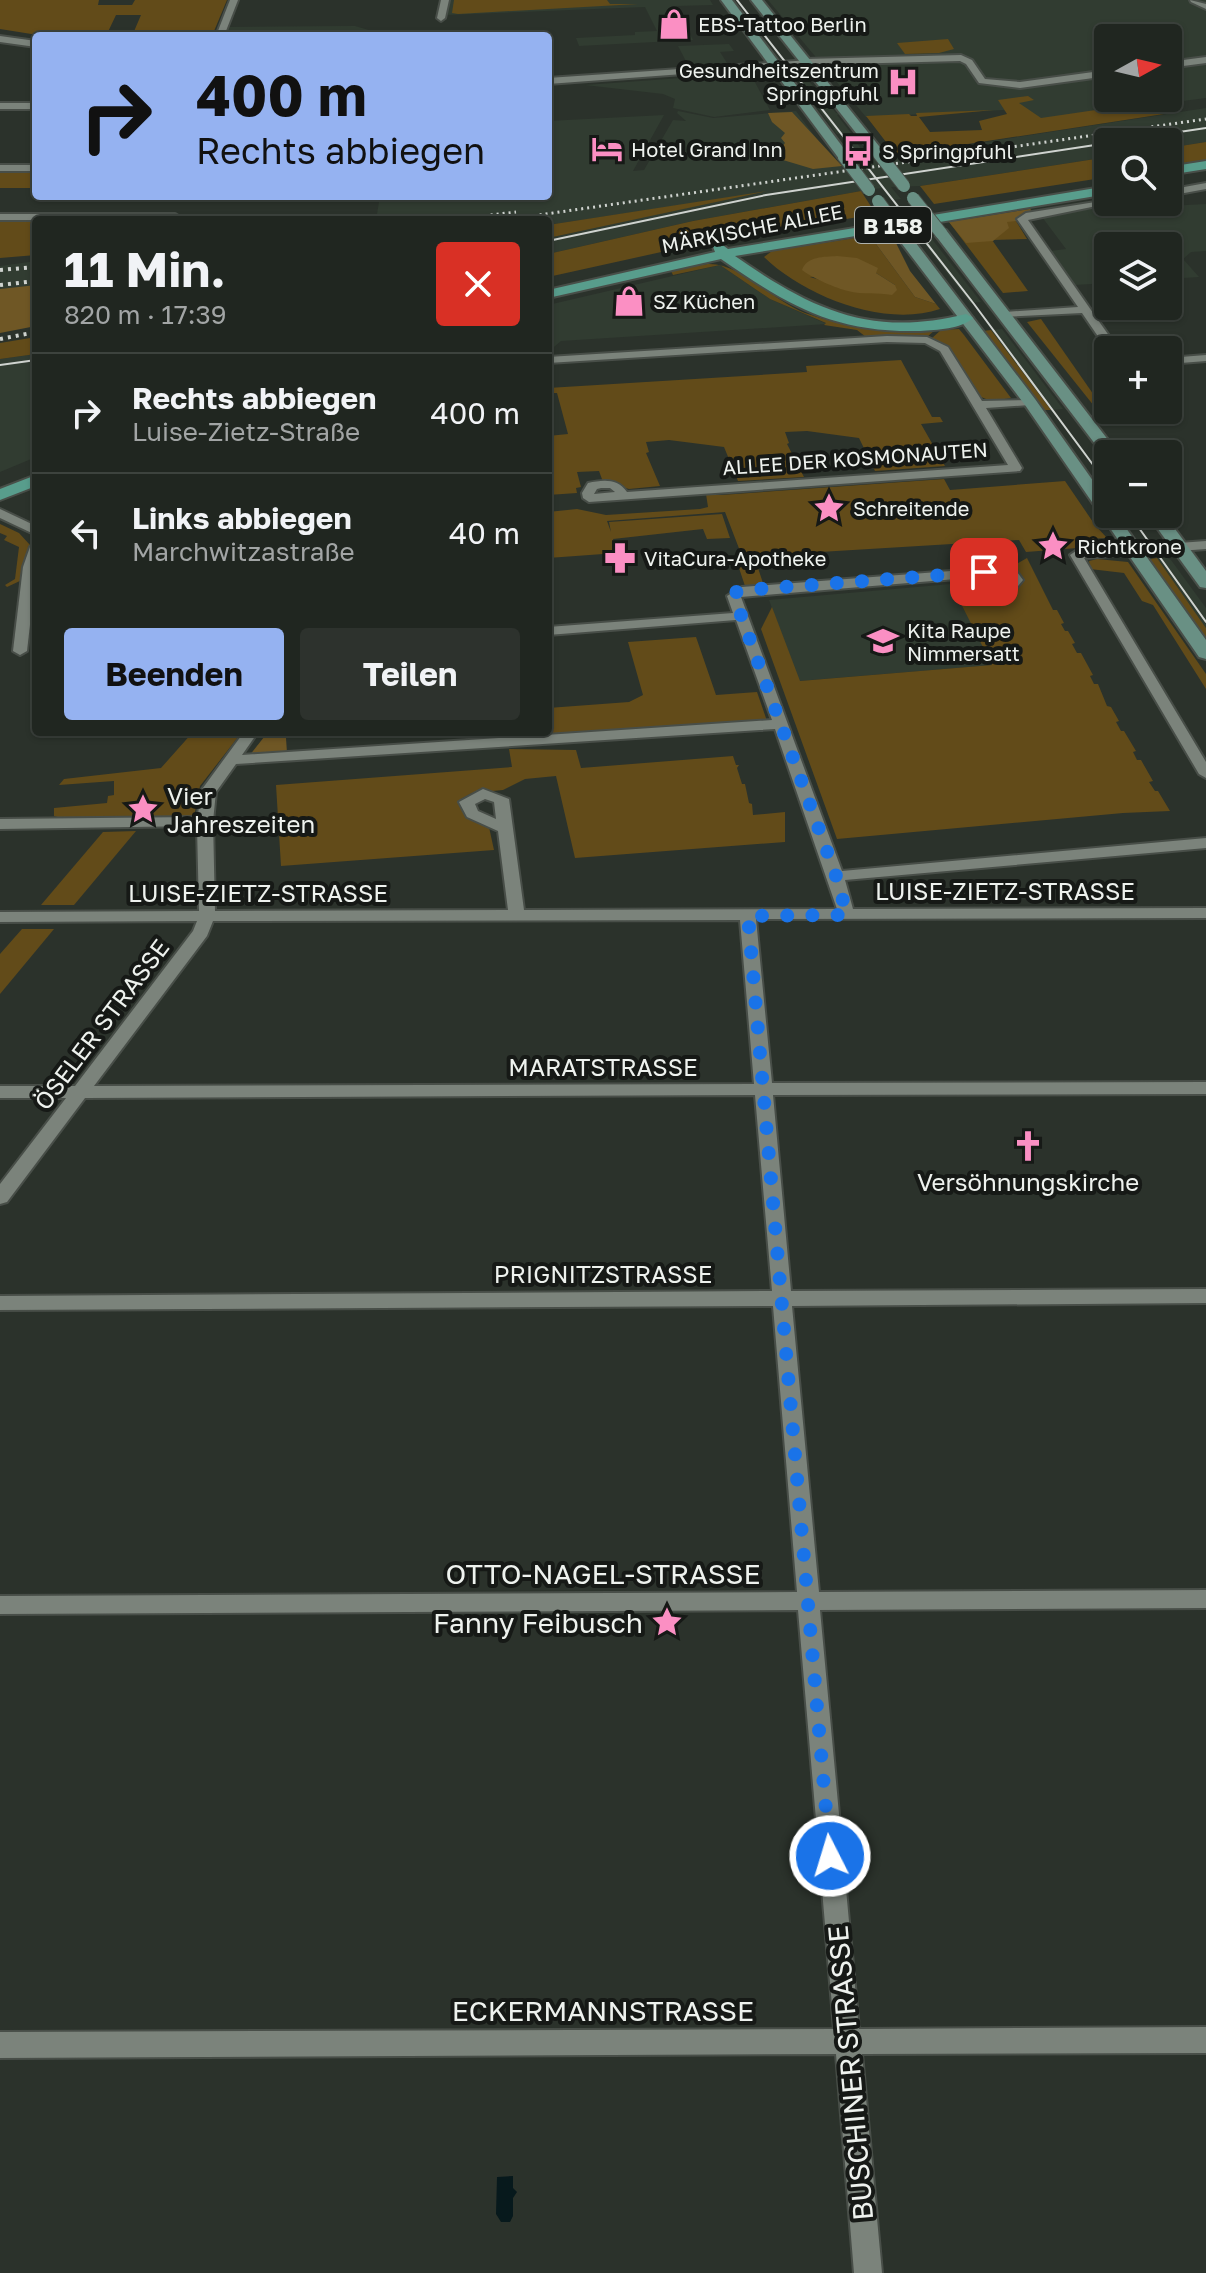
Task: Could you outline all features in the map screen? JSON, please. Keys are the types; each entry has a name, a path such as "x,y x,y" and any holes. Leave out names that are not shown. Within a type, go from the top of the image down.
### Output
{"main road":[{"path":"726,0 1030,402 1094,494"},
{"path":"756,0 1100,440"},
{"path":"1182,169 1206,165"},
{"path":"1182,179 1206,175"},
{"name":"MÄRKISCHE ALLEE","path":"552,280 726,250 1094,194"},
{"path":"726,250 786,297 838,317 913,326 1005,315"},
{"name":"MÄRKISCHE ALLEE","path":"552,293 726,250"},
{"path":"0,478 32,464"},
{"path":"0,495 32,482"},
{"path":"1118,528 1206,653"},
{"path":"1165,528 1206,583"},
{"path":"1134,551 1179,547"}],"street":[{"path":"222,32 234,0"},
{"path":"441,18 445,0"},
{"path":"1194,0 1206,7"},
{"path":"0,39 32,43"},
{"path":"552,81 806,62 961,58 969,62 979,80 1001,86 1094,75"},
{"path":"1182,63 1206,60"},
{"path":"0,106 32,106"},
{"path":"0,168 32,168"},
{"path":"1182,190 1206,186"},
{"path":"1094,196 1022,219 1103,336"},
{"path":"0,217 32,217"},
{"path":"1005,315 1085,310"},
{"name":"ALLEE DER KOSMONAUTEN","path":"552,360 887,339 927,340 944,349 1016,466 1014,469 589,498"},
{"path":"1182,360 1206,358"},
{"name":"ALLEE DER KOSMONAUTEN","path":"980,405 1030,402"},
{"path":"0,513 32,529"},
{"path":"1179,547 1206,545"},
{"path":"1134,551 1076,555 1206,774"},
{"path":"20,651 32,558"},
{"path":"847,915 836,876 734,596 742,591 959,575"},
{"path":"552,631 741,616"},
{"path":"229,760 780,724"},
{"path":"207,917 205,821 208,792 248,736"},
{"path":"0,824 205,821"},
{"path":"504,828 517,915"},
{"name":"LUISE-ZIETZ-STRASSE","path":"836,876 1206,843"},
{"name":"LUISE-ZIETZ-STRASSE","path":"0,917 1206,913"},
{"name":"BUSCHINER STRASSE","path":"748,916 868,2273"},
{"name":"ÖSELER STRASSE","path":"0,1197 201,932 207,917"},
{"name":"MARATSTRASSE","path":"0,1092 1206,1088"},
{"name":"PRIGNITZSTRASSE","path":"0,1303 1206,1296"},
{"name":"OTTO-NAGEL-STRASSE","path":"0,1605 1206,1599"},
{"name":"ECKERMANNSTRASSE","path":"0,2045 1206,2040"}],"shaded area":[{"path":"0,0 99,0 98,5 132,5 135,0 227,0 214,32 134,32 141,15 116,15 108,32 32,34 0,29"},
{"path":"448,0 710,0 713,5 676,6 693,40 579,46 576,38 657,31 645,7 445,15"},
{"path":"454,0 607,0 610,4 638,4 458,14 452,13"},
{"path":"768,0 1206,0 1206,98 1182,101 1182,24 1094,24 1094,112 1099,112 1022,122 1004,110 866,117"},
{"path":"355,26 376,32 226,32 228,27"},
{"path":"948,39 954,49 939,53 905,54 897,43"},
{"path":"729,44 734,51 720,52 727,63 688,65 678,46"},
{"path":"801,72 836,113 841,114 837,115 851,133 837,134 792,73"},
{"path":"750,73 770,110 714,117 673,108 675,99 663,94 585,85"},
{"path":"1028,96 1034,100 1019,103 1041,118 1094,110 1164,114 896,155 866,116 994,110 919,117 930,132 982,130 979,121 1007,114 998,100"},
{"path":"1206,108 1206,142 1182,146 1182,128 1094,128 1094,159 920,186 891,187 901,199 891,200 882,188 861,191 693,221 552,253 552,237 740,196 552,224 552,216 377,216 379,200 552,200 552,121 664,115 633,171 644,170 673,120 686,121 678,111 713,118 796,111 837,166 861,161 840,137 852,136 869,160"},
{"path":"792,112 842,166 813,169 783,160 780,149 785,143 781,138 785,133 772,122 768,113"},
{"path":"1206,142 1206,161 1182,165 1182,146"},
{"path":"1094,159 1094,179 934,204 920,186"},
{"path":"0,171 32,171 32,188 0,188"},
{"path":"767,191 552,237 552,224"},
{"path":"861,191 876,214 693,245 552,276 552,253 693,221"},
{"path":"1206,204 1206,251 1191,252 1183,259 1199,277 1182,278 1182,232 1094,232 1094,284 1075,285 1050,251 1066,249 1042,217 1094,208 1094,216 1182,216 1182,205"},
{"path":"1030,209 1033,212 1022,214 1016,221 1027,239 992,240 1028,291 1003,293 949,222"},
{"path":"1030,209 1033,212 1007,222 1009,228 993,241 966,243 949,222"},
{"path":"0,219 32,219 32,255 0,258"},
{"path":"892,232 897,241 892,235 875,239 876,244 915,297 936,304 940,309 918,314 894,314 846,305 822,296 781,271 764,257 772,251","holes":["876,273 895,285 863,293 810,277"]},
{"path":"928,234 981,302 970,303 918,235"},
{"path":"892,235 910,271 936,304 915,297 876,244 876,239"},
{"path":"837,256 857,258 878,268 876,273 895,285 897,290 892,295 843,290 802,270 812,260"},
{"path":"32,262 32,285 0,289 0,266"},
{"path":"707,264 720,265 673,275 671,271"},
{"path":"720,265 770,299 827,324 561,341 552,349 552,304"},
{"path":"721,265 744,275 793,307 821,318 869,328 935,330 927,337 866,337 857,330 824,325 826,323 770,299"},
{"path":"32,285 32,327 0,333 0,289"},
{"path":"1041,319 1094,395 1094,406 1027,322"},
{"path":"959,329 1011,398 991,401 981,397 937,341 931,339 941,330"},
{"path":"1002,329 1063,409 1051,410 991,330"},
{"path":"991,330 1051,410 1044,410 983,331"},
{"path":"32,338 32,355 0,359 0,343"},
{"path":"32,355 32,459 0,472 0,359"},
{"path":"901,360 932,417 940,417 943,422 921,424 945,466 875,471 859,438 807,431 785,432 787,444 804,477 738,481 724,447 669,440 646,442 649,452 646,453 660,486 629,489 603,482 599,471 577,472 581,487 576,488 577,493 552,495 552,436 568,434 557,393 552,393 552,388 807,372 806,366"},
{"path":"944,479 950,490 1065,481 1094,528 1107,538 1086,539 1090,547 1026,552 1019,540 754,556 764,586 745,586 739,568 745,564 725,512 607,521 611,532 609,522 722,514 730,538 707,539 703,529 613,539 617,553 552,558 552,512 577,509 606,515 700,509 708,507 706,494"},
{"path":"0,524 19,533 30,545 22,580 7,587 5,585 15,579 19,547 4,540 7,536 0,533"},
{"path":"1027,558 1053,610 1057,610 1064,623 1061,624 1075,643 1072,644 1077,653 1081,653 1093,675 1090,676 1094,684 1098,684 1107,706 1111,707 1119,721 1116,722 1121,731 1136,751 1133,752 1137,760 1141,760 1153,781 1149,782 1170,811 837,839 761,629 772,607 800,681 992,665 951,584 967,583 986,591 1021,579 1011,567"},
{"path":"1157,558 1171,560 1206,608 1206,628"},
{"path":"1157,558 1206,628 1206,642 1152,565 1150,559"},
{"path":"1089,561 1128,562 1206,674 1206,689 1153,605 1142,601 1124,573 1090,569"},
{"name":"Kita Raupe Nimmersatt","path":"951,584 993,665 799,681 769,600"},
{"path":"696,637 716,695 757,692 767,721 552,735 552,708 629,702 643,695 628,642"},
{"path":"189,736 239,736 200,786 194,817 65,819 54,816 54,808 107,803 108,796 114,795 114,781 59,785 64,779 161,768"},
{"path":"265,736 310,736 286,738 287,753 249,756"},
{"path":"509,749 576,750 581,768 733,756 736,765 739,765 737,768 752,804 753,815 785,812 785,842 575,858 556,776 525,779 503,790 472,793 461,799 460,806 466,816 489,827 494,850 281,866 276,785 512,767"},
{"path":"136,831 74,905 41,905 103,832"},
{"path":"22,929 54,929 0,994 0,954"},
{"path":"513,2176 513,2188 517,2192 513,2198 513,2216 510,2222 501,2222 496,2214 497,2177"}],"tram line":[{"path":"737,0 876,178"},
{"path":"1182,132 1206,128"},
{"path":"876,178 1094,145"},
{"path":"552,240 766,195 876,178"},
{"path":"876,178 1094,466"},
{"path":"0,365 32,361"},
{"path":"1139,528 1206,622"}],"railway":[{"path":"532,216 1206,119"},
{"path":"482,216 516,212"},
{"path":"0,270 32,267"},
{"path":"0,285 32,281"},
{"path":"0,339 32,333"}],"place":[{"name":"EBS-Tattoo Berlin","path":"674,24"},
{"name":"Gesundheitszentrum Springpfuhl","path":"903,82"},
{"name":"Hotel Grand Inn","path":"607,149"},
{"name":"S Springpfuhl","path":"858,151"},
{"name":"SZ Küchen","path":"629,301"},
{"name":"Schreitende","path":"829,508"},
{"name":"Richtkrone","path":"1053,546"},
{"name":"VitaCura-Apotheke","path":"620,558"},
{"name":"Kita Raupe Nimmersatt","path":"883,641"},
{"name":"Vier Jahreszeiten","path":"143,809"},
{"name":"Versöhnungskirche","path":"1028,1146"},
{"name":"Fanny Feibusch","path":"667,1622"}],"route":[{"path":"830,1856 748,916 847,915 846,904 734,596 736,592 758,589 984,572"}]}
